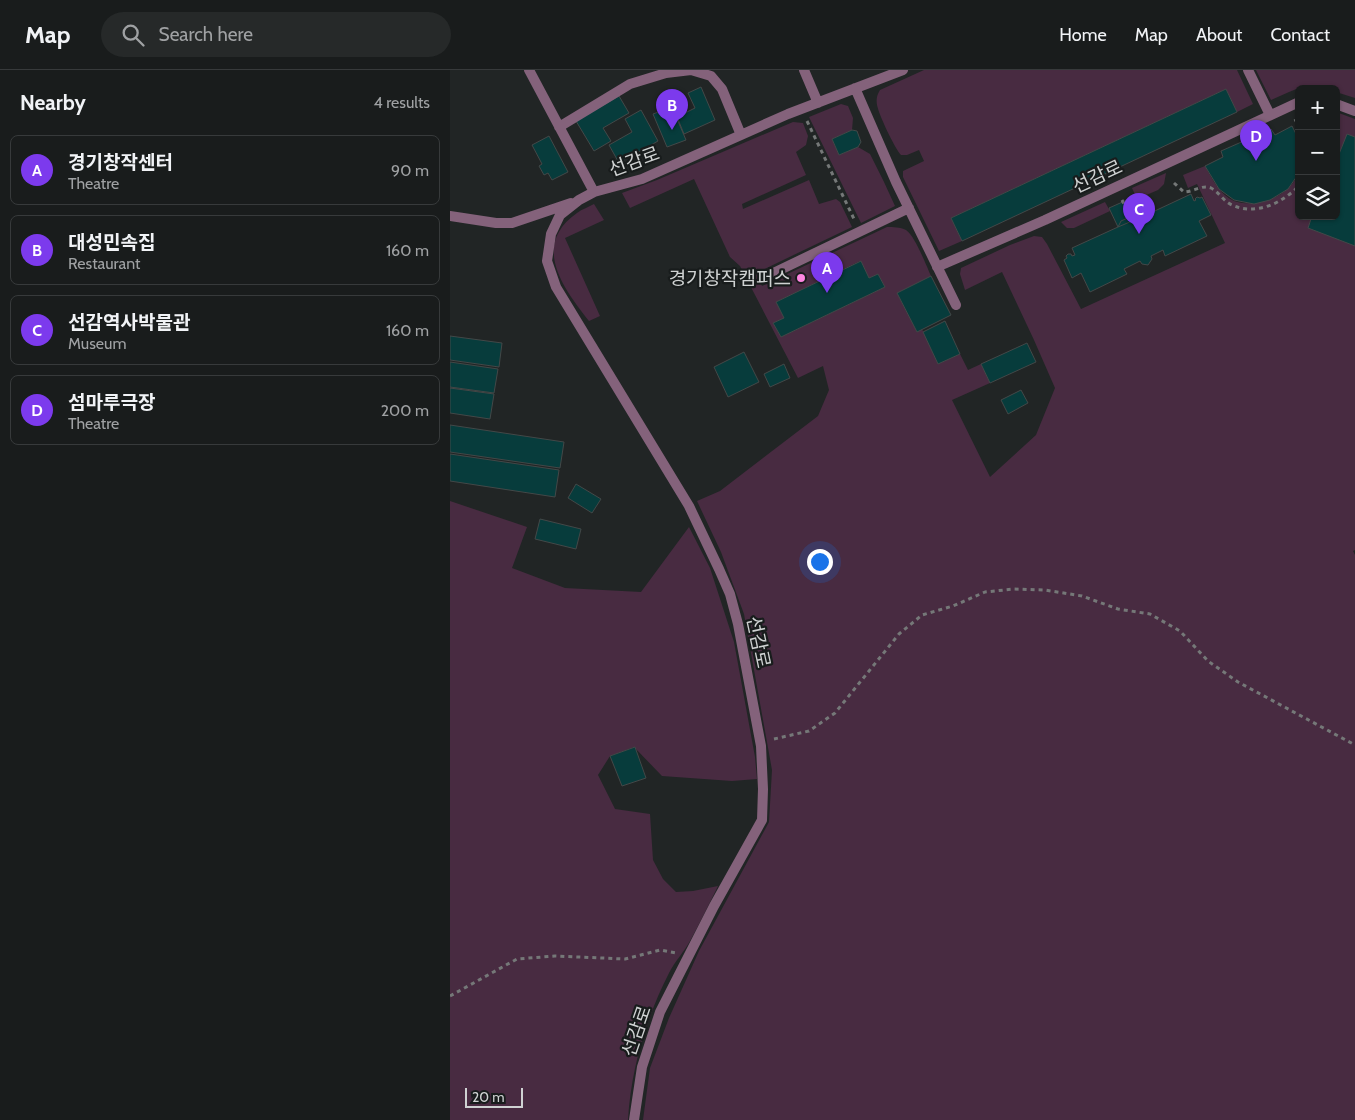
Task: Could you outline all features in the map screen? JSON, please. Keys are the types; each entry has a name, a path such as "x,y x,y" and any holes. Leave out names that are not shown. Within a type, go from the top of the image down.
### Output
{"lane":[{"name":"선감로","path":"529,70 594,192"},
{"path":"559,127 630,84 666,73 691,70 711,76 722,89 740,135"},
{"path":"804,70 818,103"},
{"name":"선감로","path":"634,1120 642,1067 660,1012 714,906 762,820 761,746 738,624 730,594 689,506 556,287 547,261 551,234 560,214 594,192 642,179 740,135 903,70"},
{"path":"1248,70 1270,115"},
{"path":"855,88 909,208 956,305"},
{"name":"선감로","path":"937,267 1045,220 1295,104"},
{"path":"1340,105 1355,111"},
{"name":"선감로","path":"450,216 496,223 512,223 579,200"},
{"path":"764,278 909,208"}],"path":[{"path":"806,118 860,232"},
{"path":"1174,183 1184,192 1204,187 1210,188 1223,200 1232,205 1252,209 1278,202 1295,190"},
{"path":"1119,194 1130,218"},
{"path":"761,746 776,738 809,731 835,713 899,634 922,615 953,606 985,592 1014,590 1045,590 1082,596 1118,609 1150,614 1180,631 1208,661 1238,682 1355,745"},
{"path":"450,996 517,959 555,956 625,959 660,950 688,956"}],"shaded area":[{"path":"924,70 1237,70 1253,104 1237,112 1226,89 951,218 962,241 939,251 903,177 903,171 924,161 919,150 907,155 901,155 887,131 877,103 880,90"},
{"path":"1256,70 1355,70 1355,98 1340,93 1340,85 1295,85 1295,90 1271,100"},
{"path":"841,104 848,106 853,118 852,130 832,139 839,155 858,147 870,154 895,206 861,223 809,117"},
{"path":"1340,113 1355,119 1355,550 1353,551 1355,555 1355,1120 643,1120 650,1068 669,1018 699,951 769,822 772,770 744,614 721,552 697,501 720,491 818,416 829,390 823,366 798,378 740,266 730,257 694,179 630,208 622,193 793,122 803,123 808,136 806,145 796,152 806,175 742,204 743,209 809,180 819,204 836,199 840,202 852,227 756,273 762,286 887,227 906,230 917,244 931,276 897,293 917,332 922,329 938,363 960,354 968,370 981,364 990,383 952,400 990,477 1036,435 1055,388 1002,272 965,290 960,274 961,268 1010,245 1034,236 1042,237 1081,309 1225,243 1197,184 1188,188 1183,175 1205,166 1225,195 1234,201 1243,203 1263,202 1281,194 1295,180 1295,220 1340,220","holes":["860,261 869,278 878,274 885,287 781,337 773,323 784,318 776,302"]},
{"path":"1166,173 1164,184 1158,190 1137,199 1132,188"},
{"path":"1105,202 1110,211 1074,228 1067,228 1061,222"},
{"path":"594,204 604,220 565,238 600,316 589,321 562,281 556,267 554,253 556,239 563,225 579,212"},
{"path":"450,501 527,527 512,568 565,588 641,592 689,527 710,568 734,642 755,757 757,779 732,781 662,776 634,747 610,756 598,775 615,809 650,814 653,860 663,879 676,892 718,886 690,941 669,973 653,1008 636,1063 628,1120 450,1120"}],"building":[{"path":"701,87 715,120 684,134 677,117 695,108 688,93"},
{"path":"1226,89 1237,112 962,241 951,218"},
{"path":"619,96 629,113 603,128 611,141 594,151 576,121"},
{"path":"672,107 686,140 667,147 653,114"},
{"path":"641,110 658,141 619,163 609,145 632,132 625,119"},
{"path":"1292,126 1295,132 1295,179 1288,189 1270,200 1254,204 1234,200 1219,189 1205,166 1223,157 1221,151 1271,129 1275,135"},
{"path":"852,130 857,131 861,142 858,147 839,155 832,139"},
{"path":"1347,134 1355,137 1355,246 1308,228 1311,220 1340,220 1340,152"},
{"path":"549,136 568,172 552,180 548,173 544,175 539,166 542,164 532,145"},
{"path":"1191,194 1194,201 1197,197 1202,197 1211,215 1199,221 1207,236 1165,256 1163,250 1151,256 1152,259 1148,265 1142,264 1140,261 1124,269 1127,274 1090,292 1081,273 1072,278 1064,260 1068,254 1075,255 1072,248 1118,227 1121,221 1137,214 1144,216"},
{"path":"1136,196 1144,216 1118,227 1109,208"},
{"path":"861,261 869,278 878,274 885,287 781,337 773,323 784,318 776,302"},
{"path":"931,276 951,315 917,332 897,293"},
{"path":"945,321 960,354 938,364 923,332"},
{"path":"450,336 502,343 499,367 450,360"},
{"path":"1027,343 1036,362 990,383 981,364"},
{"path":"744,352 759,382 728,397 714,367"},
{"path":"450,362 498,369 494,393 450,387"},
{"path":"784,364 790,378 770,387 764,374"},
{"path":"450,388 494,394 490,419 450,413"},
{"path":"1021,390 1028,403 1008,414 1001,400"},
{"path":"450,425 564,442 560,468 450,452"},
{"path":"450,454 559,470 555,497 450,481"},
{"path":"576,484 601,499 592,513 568,498"},
{"path":"540,519 581,529 576,549 535,539"},
{"path":"635,747 646,778 622,786 610,756"}],"place":[{"name":"대성민속집","path":"672,130"},
{"name":"섬마루극장","path":"1256,161"},
{"name":"선감역사박물관","path":"1139,234"},
{"name":"경기창작캠퍼스","path":"801,278"},
{"name":"경기창작센터","path":"827,293"}]}
